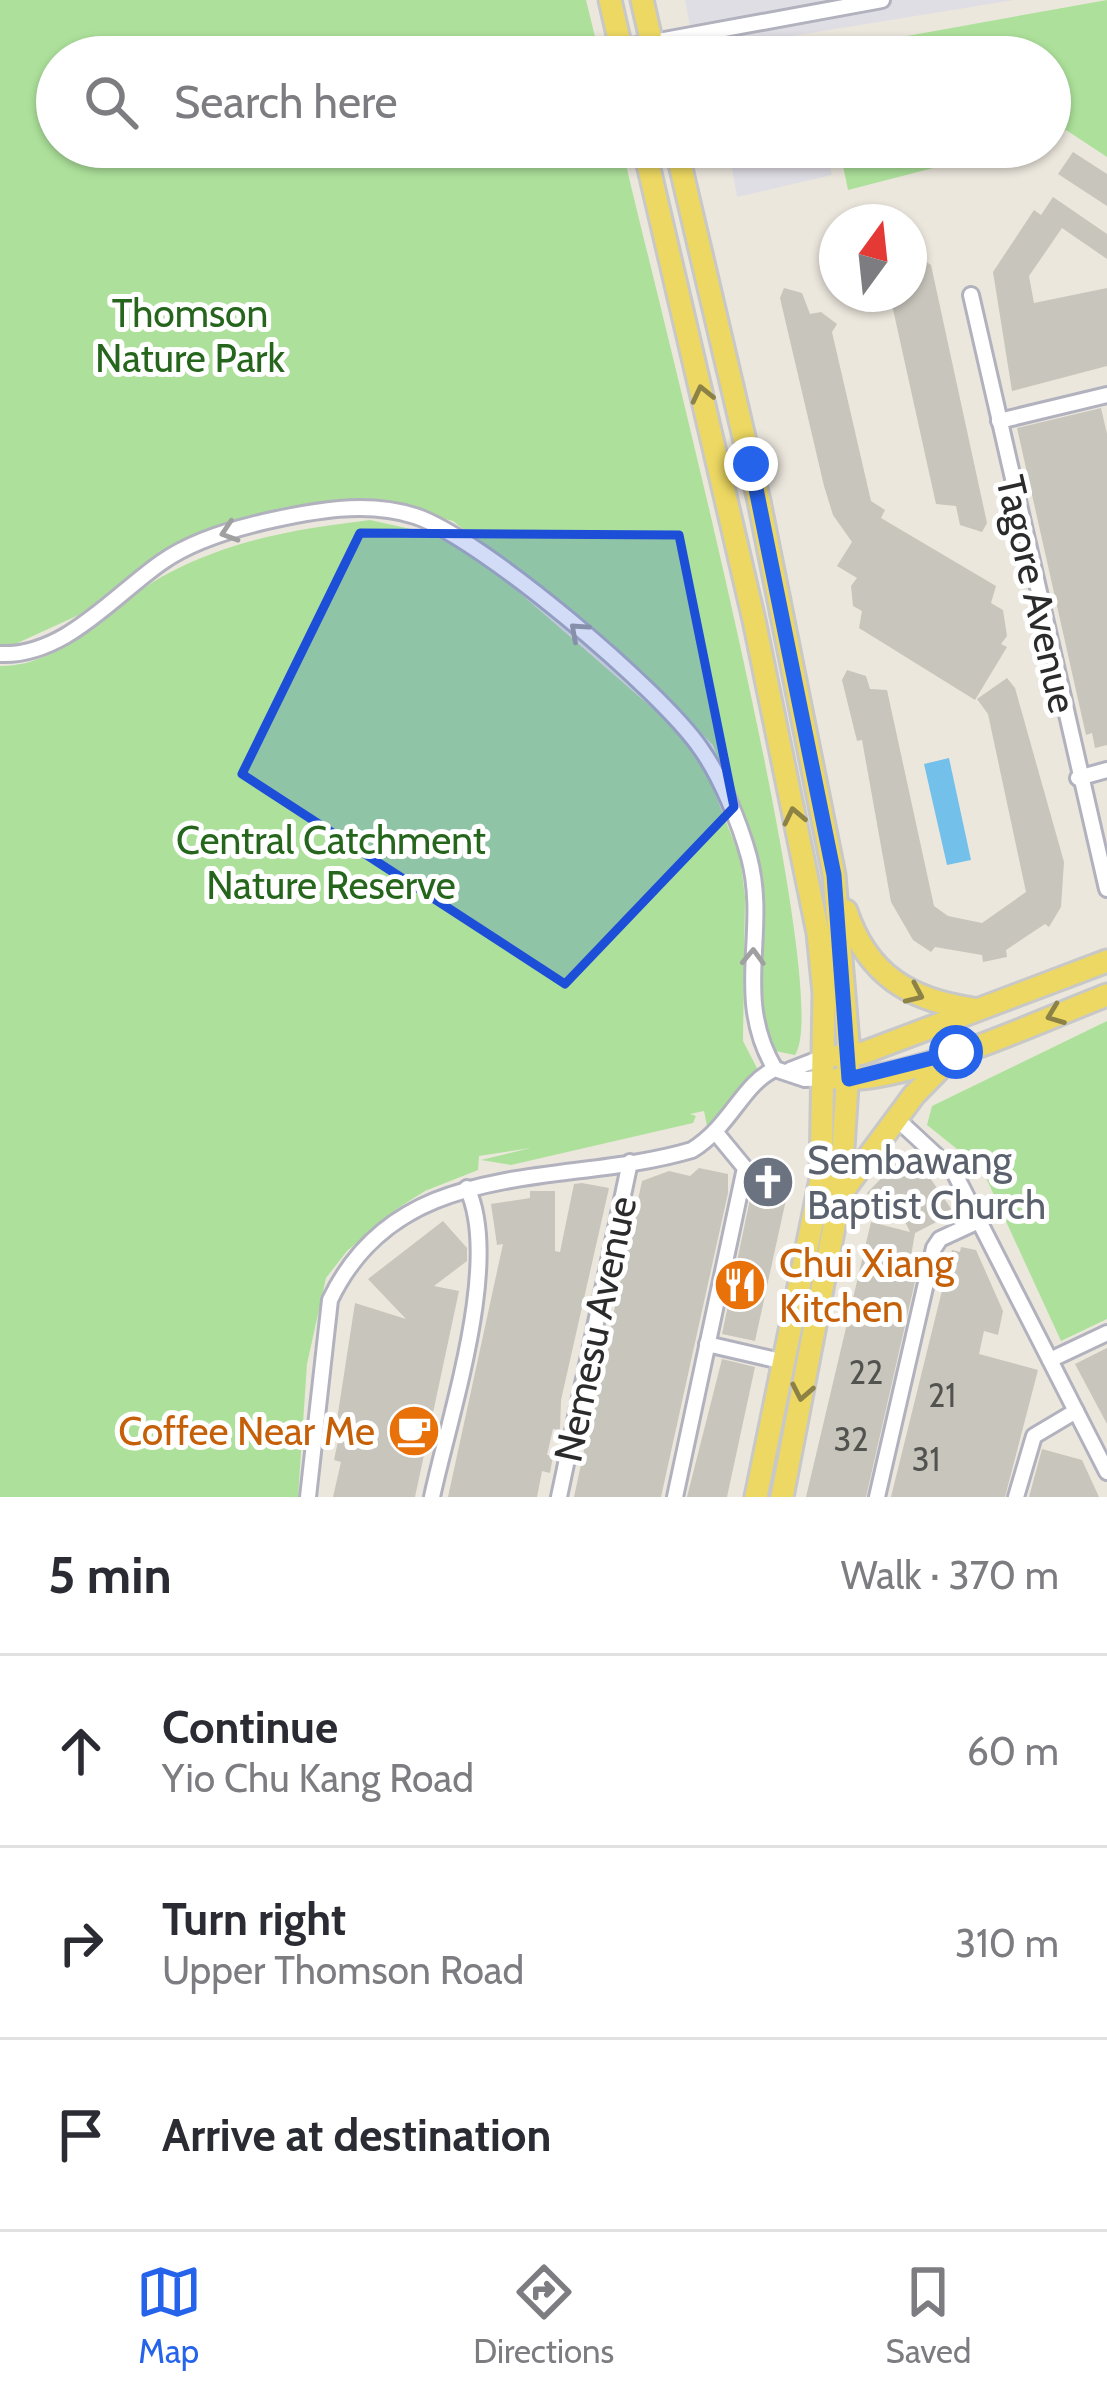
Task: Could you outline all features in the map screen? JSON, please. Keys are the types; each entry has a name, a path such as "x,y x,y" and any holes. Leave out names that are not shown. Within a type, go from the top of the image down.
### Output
{"main road":[{"path":"610,0 618,36"},
{"path":"642,0 650,36"},
{"path":"649,168 749,597 818,933 833,1071 841,1195 782,1497"},
{"path":"681,168 755,482 834,875 849,1055"},
{"path":"834,875 855,938 881,974 924,1000 980,1010"},
{"path":"756,1496 821,1179 833,1071 849,1055 1106,962"},
{"path":"833,1071 956,1052 1107,994"},
{"path":"841,1195 956,1052"}],"street":[{"path":"717,36 882,0"},
{"name":"Tagore Avenue","path":"971,296 1107,889"},
{"path":"999,421 1107,395"},
{"path":"0,654 52,644 166,559 217,535 263,522 374,507 451,532 536,593 677,719 704,751 748,854 754,890 751,1008 758,1039 783,1069 805,1078 833,1071"},
{"path":"1078,778 1107,770"},
{"path":"308,1497 330,1300 340,1277 379,1235 467,1188 520,1174 692,1150 718,1134 756,1080 783,1069"},
{"path":"898,1120 954,1172 1107,1472"},
{"path":"675,1497 745,1168 718,1134"},
{"name":"Nemesu Avenue","path":"559,1497 630,1162"},
{"path":"432,1497 481,1270 481,1240 467,1188"},
{"path":"877,1497 934,1248 940,1239 981,1220"},
{"path":"1050,1360 1107,1333"},
{"path":"707,1344 785,1362"},
{"path":"1016,1497 1034,1436 1076,1411"}],"highlighted area":[{"path":"360,533 679,535 734,807 565,984 242,774"}],"shaded area":[{"path":"685,0 1014,0 793,36 692,36"},
{"path":"732,168 830,168 832,175 737,197"}],"green space":[{"name":"Thomson Nature Park","path":"0,0 586,0 595,36 36,36 36,168 627,168 767,772 790,903 801,1003 795,1055 775,1051 760,1040 757,855 713,745 637,669 453,521 371,500 256,514 157,556 81,614 0,651"},
{"path":"1107,0 1107,157 1071,133 1071,36 907,36"},
{"path":"843,168 933,168 848,190"},
{"name":"Central Catchment Nature Reserve","path":"370,520 438,535 490,567 696,746 740,857 745,897 743,1041 759,1072 709,1136 704,1111 690,1114 696,1116 693,1123 511,1165 481,1160 530,1148 479,1156 478,1170 425,1191 347,1251 326,1278 307,1364 298,1497 0,1497 0,666 46,656 147,586 216,552 291,532"},
{"path":"1107,1021 1107,1319 1061,1341 982,1169 927,1125 932,1106"}],"water":[{"path":"949,758 971,860 947,865 924,764"}],"building":[{"path":"1071,155 1107,174 1107,206 1058,174 1062,168 1071,168"},
{"path":"1053,197 1107,234 1107,259 1062,228 1029,276 1034,303 1107,288 1107,366 1012,391 993,272 1034,210 1041,215"},
{"path":"927,262 987,523 982,532 960,525 956,506 936,504 894,312 927,312"},
{"path":"784,288 802,293 810,314 821,312 837,324 832,332 871,501 885,510 881,518 996,586 991,603 1003,610 1007,636 1001,644 1007,647 975,700 859,628 862,611 853,606 851,586 857,578 837,566 852,542 833,515 824,486 780,298"},
{"path":"1101,408 1107,434 1107,745 1095,748 1092,733 1086,735 1017,428"},
{"path":"847,670 866,676 870,689 887,690 934,906 948,916 982,923 1026,892 988,714 977,699 1007,678 1015,688 1064,862 1061,907 1049,927 1045,924 1006,950 1007,957 983,962 982,955 935,947 931,952 913,940 891,902 862,740 857,741 842,680"},
{"path":"900,1159 907,1166 912,1160 926,1172 954,1213 915,1233 910,1262 919,1264 866,1497 806,1497 871,1222 910,1232 896,1203 886,1207 881,1196 874,1199 867,1193"},
{"path":"699,1168 728,1174 728,1193 661,1497 574,1497 642,1181 669,1171 690,1176"},
{"path":"756,1170 786,1177 782,1194 787,1195 755,1341 722,1334"},
{"path":"574,1184 609,1188 561,1400 560,1430 553,1429 547,1455 553,1456 550,1473 542,1471 537,1497 448,1497 503,1244 497,1245 491,1204 530,1198 530,1191 555,1191 555,1251 560,1252"},
{"path":"443,1221 467,1248 467,1261 434,1286 459,1291 415,1497 333,1497 341,1462 334,1460 341,1427 336,1426 355,1303 406,1319 368,1279"},
{"path":"961,1247 976,1250 1003,1311 998,1335 984,1331 979,1354 1038,1370 1005,1497 891,1497 952,1250 960,1252"},
{"path":"1107,1348 1107,1424 1075,1364"},
{"path":"722,1359 755,1367 727,1497 687,1497"},
{"path":"1042,1449 1082,1460 1099,1497 1029,1497"}],"place":[{"name":"Sembawang Baptist Church","path":"768,1182"},
{"name":"Chui Xiang Kitchen","path":"740,1285"},
{"name":"Coffee Near Me","path":"414,1431"}],"route":[{"path":"751,464 800,726 834,875 849,1079 956,1052"}]}
